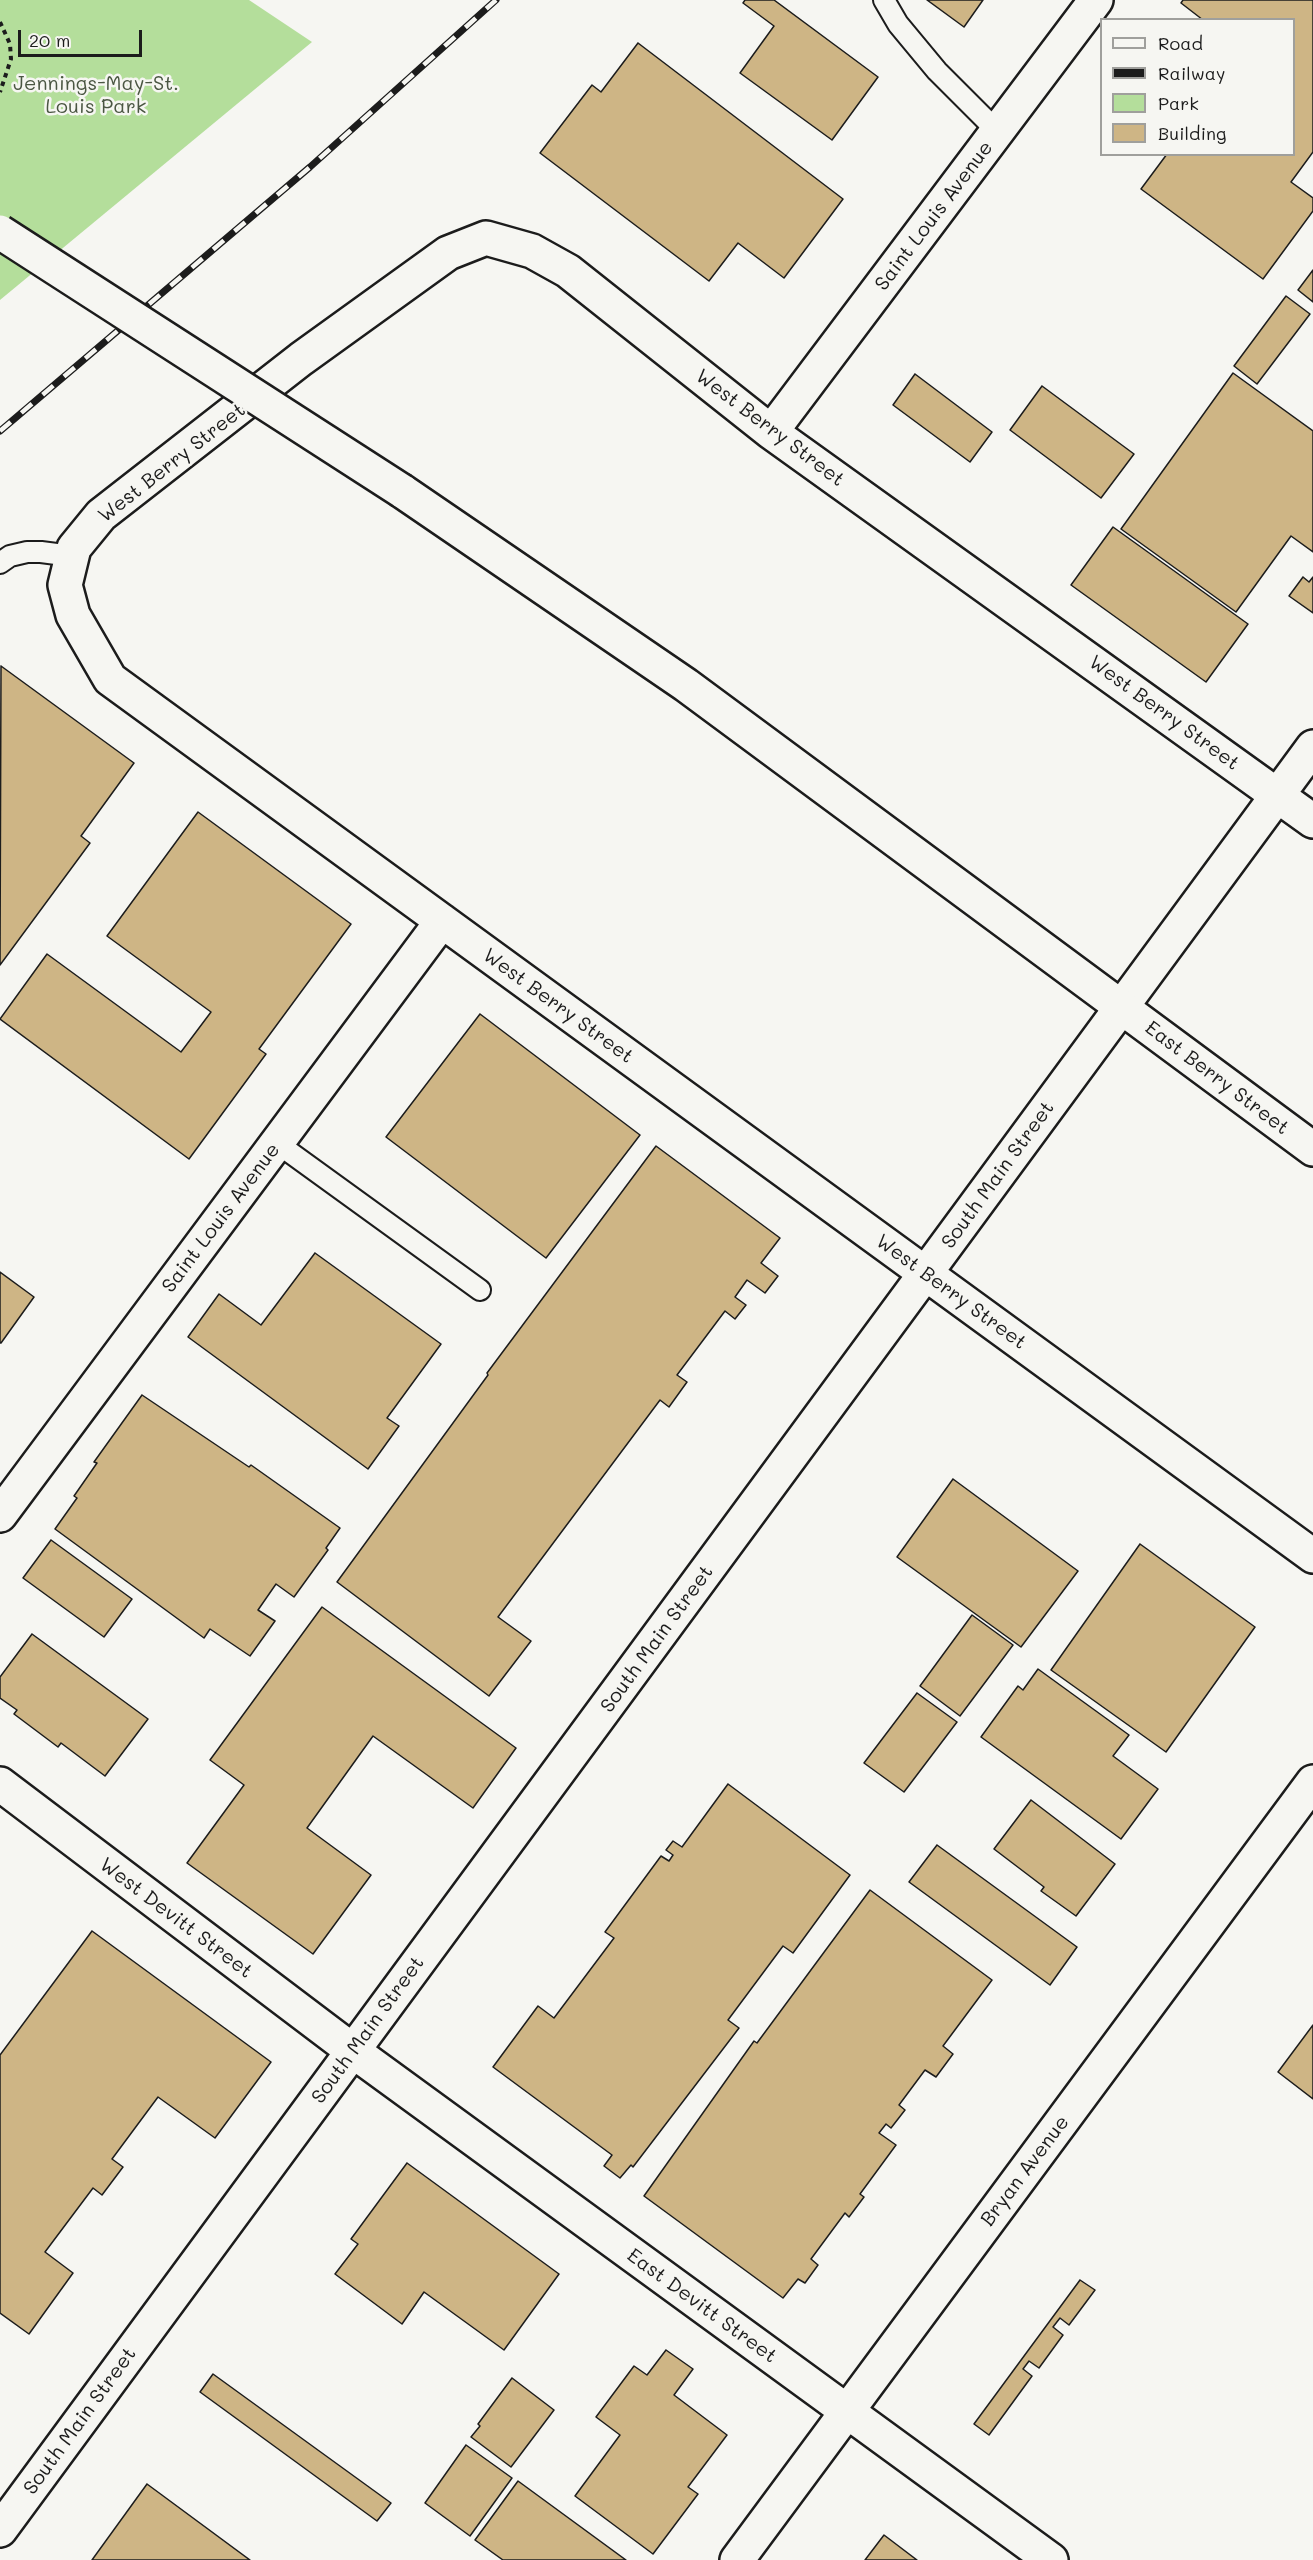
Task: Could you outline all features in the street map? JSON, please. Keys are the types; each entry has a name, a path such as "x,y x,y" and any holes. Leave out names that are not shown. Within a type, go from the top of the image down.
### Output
{"street":[{"name":"Saint Louis Avenue","path":"771,432 1096,0"},
{"name":"West Berry Street","path":"0,232 402,491 686,685 1122,1007"},
{"name":"West Berry Street","path":"1278,795 771,432 568,271 532,250 486,238 448,253 301,359 236,412 101,515 74,548 65,585 73,615 110,680 1313,1556"},
{"name":"South Main Street","path":"0,2530 1313,747"},
{"path":"1278,795 1313,821"},
{"name":"Saint Louis Avenue","path":"0,1515 442,921"},
{"name":"East Berry Street","path":"1122,1007 1313,1149"},
{"name":"Bryan Avenue","path":"737,2560 1313,1782"},
{"name":"West Devitt Street","path":"0,1784 353,2051"},
{"name":"East Devitt Street","path":"353,2051 1051,2560"}],"lane":[{"path":"884,0 898,24 937,71 998,131"},
{"path":"0,563 10,556 27,552 72,556"},
{"path":"277,1143 480,1290"}],"path":[{"path":"0,22 10,44 10,59 0,92"}],"green space":[{"name":"Jennings-May-St. Louis Park","path":"0,0 249,0 312,42 0,300"}],"building":[{"path":"745,0 774,0 878,77 832,140 740,73 774,26 743,3"},
{"path":"927,0 983,0 964,27"},
{"path":"1183,0 1313,0 1313,152 1291,182 1313,198 1313,211 1263,279 1141,189 1166,156 1295,156 1295,18 1200,18 1181,3"},
{"path":"638,43 843,199 784,278 738,243 709,281 540,153 592,85 601,92"},
{"path":"1313,270 1313,302 1298,290"},
{"path":"1286,296 1310,314 1257,384 1234,366"},
{"path":"1233,373 1313,431 1313,552 1291,536 1236,612 1121,529"},
{"path":"915,374 992,432 970,462 893,405"},
{"path":"1042,386 1134,454 1101,498 1010,430"},
{"path":"1113,527 1248,624 1206,682 1071,585"},
{"path":"1303,577 1309,582 1313,577 1313,613 1289,596"},
{"path":"1,666 134,763 81,836 90,843 0,965"},
{"path":"198,812 351,924 259,1049 266,1054 189,1159 0,1019 47,954 181,1052 211,1012 107,936"},
{"path":"480,1014 640,1135 546,1258 386,1137"},
{"path":"656,1146 780,1238 761,1263 778,1276 765,1293 747,1280 735,1297 746,1305 735,1319 725,1311 677,1375 687,1382 669,1407 660,1400 498,1617 531,1641 489,1696 337,1582 488,1375 487,1373"},
{"path":"315,1253 441,1344 387,1418 399,1426 368,1469 188,1337 219,1294 261,1325"},
{"path":"0,1272 34,1297 1,1343 0,1343"},
{"path":"142,1395 249,1467 251,1465 340,1528 326,1548 328,1550 294,1597 276,1584 258,1610 275,1621 250,1656 210,1629 204,1638 55,1529 77,1498 74,1496 97,1463 94,1462"},
{"path":"953,1479 1078,1571 1021,1647 897,1557"},
{"path":"51,1540 132,1599 104,1637 23,1578"},
{"path":"1140,1544 1255,1627 1166,1752 1051,1670"},
{"path":"322,1607 516,1748 473,1808 373,1736 307,1828 371,1875 313,1954 187,1863 244,1785 210,1760"},
{"path":"972,1615 1013,1645 960,1716 920,1686"},
{"path":"32,1634 148,1719 105,1776 61,1743 58,1747 14,1714 17,1710 0,1698 0,1677"},
{"path":"1038,1669 1129,1735 1113,1756 1158,1789 1121,1839 981,1737 1018,1686 1023,1690"},
{"path":"917,1693 957,1722 904,1792 864,1763"},
{"path":"728,1784 850,1875 793,1953 783,1946 728,2020 739,2028 633,2167 631,2165 620,2178 604,2166 612,2155 493,2067 538,2006 554,2018 614,1938 605,1932 661,1856 669,1861 673,1855 666,1850 673,1841 682,1847"},
{"path":"1031,1800 1115,1864 1076,1916 1041,1891 1044,1887 994,1849"},
{"path":"937,1845 1077,1947 1050,1985 909,1882"},
{"path":"870,1890 992,1980 943,2046 953,2054 936,2077 925,2070 899,2105 905,2110 891,2128 886,2124 879,2133 896,2145 860,2194 864,2197 849,2217 845,2213 811,2259 818,2265 805,2283 798,2279 783,2298 644,2196 754,2041 757,2043"},
{"path":"92,1931 271,2062 215,2138 158,2097 112,2159 123,2167 102,2195 93,2188 45,2252 73,2273 29,2334 0,2313 0,2055"},
{"path":"1313,2025 1313,2099 1278,2072"},
{"path":"407,2163 559,2274 504,2350 424,2292 402,2324 335,2274 358,2244 351,2239"},
{"path":"1080,2280 1095,2290 1069,2325 1060,2318 1053,2327 1063,2335 1039,2368 1029,2361 1023,2369 1032,2376 989,2435 974,2424"},
{"path":"666,2350 693,2369 674,2395 727,2435 688,2487 698,2494 653,2554 575,2496 620,2435 596,2417 634,2366 647,2375"},
{"path":"213,2374 391,2503 377,2521 200,2392"},
{"path":"512,2378 554,2410 511,2467 471,2437"},
{"path":"466,2445 512,2478 470,2536 425,2503"},
{"path":"518,2481 626,2560 503,2560 475,2540"},
{"path":"147,2484 250,2560 92,2560"},
{"path":"884,2535 917,2560 865,2560"}],"railway":[{"path":"0,431 310,167 496,0"}]}
